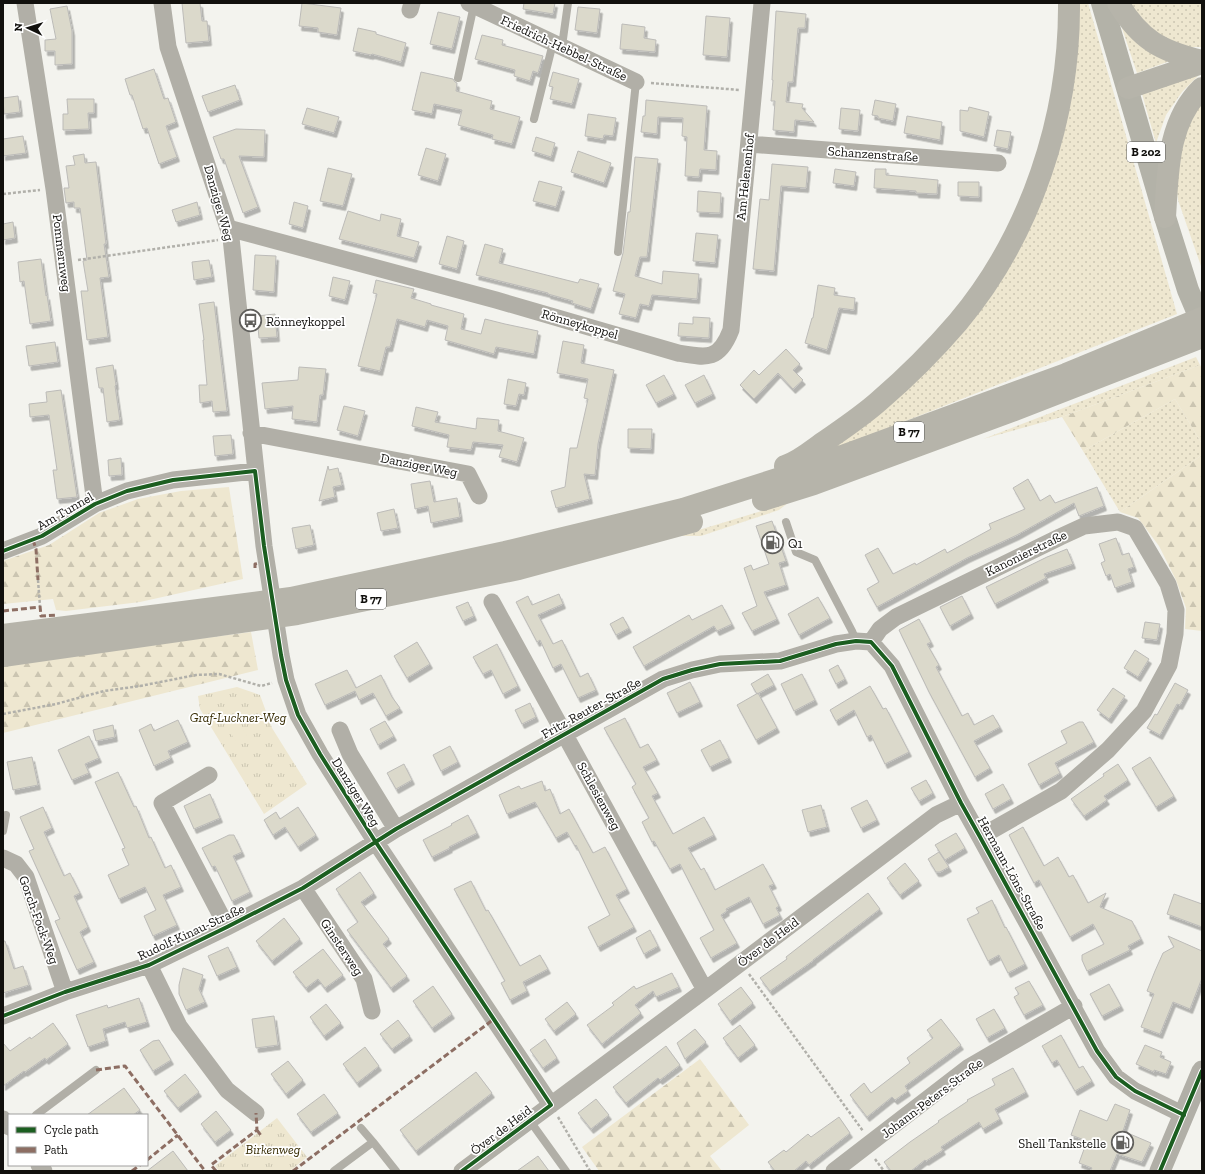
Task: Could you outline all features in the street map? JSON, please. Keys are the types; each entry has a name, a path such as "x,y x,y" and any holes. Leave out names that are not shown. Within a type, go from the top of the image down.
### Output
{"highway":[{"path":"683,509 719,488 788,465 810,453 860,418 888,394 958,321 986,284 1009,245 1029,206 1045,162 1056,123 1064,83 1069,26 1069,3"},
{"path":"1118,3 1135,28 1152,43 1202,62"},
{"path":"1128,88 1202,62"},
{"path":"1165,217 1171,148 1177,126 1187,106 1202,88"},
{"name":"B 77","path":"3,635 292,598 505,552 683,509 793,474 1059,377 1202,318"},
{"name":"B 77","path":"3,656 297,614 519,569 687,524 814,484 1012,411 1202,337"}],"main road":[{"name":"B 202","path":"1102,3 1165,217 1188,290 1202,323"}],"street":[{"name":"Pommernweg","path":"25,3 54,189 95,504"},
{"name":"Danziger Weg","path":"162,3 168,47 230,233 264,546 286,680 298,715 320,754 375,841 551,1105"},
{"name":"Am Helenenhof","path":"722,349 731,330 762,3"},
{"name":"Friedrich-Hebbel-Straße","path":"471,4 636,82"},
{"name":"Schanzenstraße","path":"749,144 998,163"},
{"name":"Rönneykoppel","path":"230,233 496,300 678,353 701,357 711,355 722,349"},
{"name":"Danziger Weg","path":"251,433 468,474 479,496"},
{"name":"Am Tunnel","path":"3,551 42,536 95,504 127,491 173,480 255,470"},
{"name":"Kanonierstraße","path":"863,641 896,617 1084,526 1118,522 1135,528 1168,584 1176,610 1176,634 1169,665 1144,711 1108,750 1060,791 980,836"},
{"name":"Schlesienweg","path":"492,602 706,990"},
{"name":"Fritz-Reuter-Straße","path":"375,841 662,679 684,672 720,664 780,661 836,644 863,641"},
{"name":"Hermann-Löns-Straße","path":"863,641 892,666 960,803 980,836 1074,1006 1097,1051 1116,1077 1135,1091 1184,1115"},
{"path":"340,730 350,754 396,829"},
{"path":"209,776 162,803 227,927"},
{"name":"Över de Heid","path":"462,1171 706,990 936,815 960,803"},
{"name":"Rudolf-Kinau-Straße","path":"3,1016 65,992 149,965 302,888 375,841"},
{"name":"Gorch-Fock-Weg","path":"3,858 16,864 26,877 65,992"},
{"name":"Ginsterweg","path":"302,888 364,979 372,1011"},
{"path":"149,965 179,1026 227,1090 256,1113"},
{"name":"Johann-Peters-Straße","path":"834,1171 970,1067 1074,1006"},
{"path":"1160,1171 1202,1071"}],"lane":[{"path":"534,119 568,3"},
{"path":"458,78 471,4"},
{"path":"618,252 636,82"},
{"path":"786,522 796,552 815,560 852,631 863,641"},
{"path":"3,831 6,814"},
{"path":"37,1114 96,1070"},
{"path":"530,1121 566,1171"},
{"path":"361,1128 396,1171"},
{"path":"334,1171 373,1142"}],"path":[{"path":"636,82 754,91"},
{"path":"3,194 54,189"},
{"path":"64,262 230,233"},
{"path":"38,580 40,606"},
{"path":"3,714 56,704 104,691 140,686 196,675 218,674 261,686"},
{"path":"741,963 872,1143"},
{"path":"551,1105 590,1171"}],"green space":[{"path":"1076,3 1088,3 1177,314 812,458 1013,255"},
{"path":"1127,3 1202,3 1202,47 1188,47 1153,33"},
{"path":"1121,25 1178,58 1137,73"},
{"path":"1199,75 1182,92 1166,115 1156,143 1142,94"},
{"path":"1202,97 1202,269 1178,200 1175,176 1177,146"},
{"path":"1196,357 1200,365 1062,417 983,439"},
{"path":"1200,365 1202,368 1202,444 1175,399 1083,451 1062,417"},
{"path":"1175,399 1202,444 1202,455 1120,512 1083,451"},
{"path":"1202,455 1202,631 1185,629 1186,608 1176,580 1159,546 1138,518 1120,512"},
{"path":"229,487 243,579 140,602 66,611 56,610 53,599 3,604 3,561 49,545 99,513 138,499 181,491"},
{"path":"788,503 779,510 701,536 679,536"},
{"path":"251,632 258,670 3,733 3,664"},
{"name":"Graf-Luckner-Weg","path":"237,687 260,695 272,728 307,784 264,814 200,709 198,696"},
{"path":"239,722 247,736 236,742 228,728"},
{"path":"700,1059 749,1125 710,1156 722,1171 599,1171 582,1147"},
{"name":"Birkenweg","path":"277,1118 307,1157 290,1171 219,1171 215,1166"}],"building":[{"path":"182,3 200,3 202,21 207,21 209,41 186,43"},
{"path":"302,3 341,8 337,35 318,32 318,28 299,26"},
{"path":"524,3 555,3 553,14 523,9"},
{"path":"67,6 72,31 72,64 55,65 55,51 45,51 45,40 56,39 50,9"},
{"path":"578,7 600,9 597,33 575,30"},
{"path":"776,11 806,14 805,28 798,28 793,82 788,82 786,102 803,104 802,108 814,122 795,120 794,132 773,130 775,101 771,101"},
{"path":"438,12 460,17 452,49 430,44"},
{"path":"706,16 730,18 727,57 703,55"},
{"path":"622,24 645,27 644,38 656,40 655,52 620,49"},
{"path":"358,28 376,32 376,34 406,43 401,62 372,54 353,51"},
{"path":"482,35 503,40 502,45 543,56 538,73 533,71 530,81 514,76 515,70 475,59"},
{"path":"154,69 164,99 168,98 176,122 166,126 177,157 159,164 147,128 143,129 125,79"},
{"path":"421,72 453,79 457,83 456,91 492,101 490,109 520,117 512,144 492,139 493,135 458,125 462,110 434,104 432,114 412,110"},
{"path":"553,72 579,79 572,104 550,99 553,87 549,86"},
{"path":"235,85 240,100 208,112 202,96"},
{"path":"18,96 20,112 4,114 3,98"},
{"path":"67,99 94,99 94,113 88,113 89,129 63,130 63,114 68,114"},
{"path":"646,100 707,106 704,150 717,151 716,170 700,169 699,177 685,176 687,137 682,136 683,118 658,117 657,134 641,132 643,116 645,116"},
{"path":"875,100 896,104 893,121 878,118 878,116 872,115"},
{"path":"969,107 989,112 984,137 960,131 960,110 968,111"},
{"path":"307,108 339,117 334,133 302,124"},
{"path":"841,108 860,110 858,131 839,129"},
{"path":"588,114 616,118 613,136 604,135 603,139 585,136"},
{"path":"907,116 942,122 940,140 904,133"},
{"path":"236,129 265,130 264,157 239,156 258,207 243,213 224,159 221,159 213,137"},
{"path":"997,130 1011,132 1008,149 994,146"},
{"path":"23,136 26,153 3,156 3,139"},
{"path":"536,137 555,143 551,157 532,151"},
{"path":"426,148 446,154 438,181 418,175"},
{"path":"578,151 611,163 604,183 571,172"},
{"path":"84,154 85,163 96,162 106,244 104,244 109,277 100,278 108,337 87,340 81,291 88,291 83,261 87,260 80,208 74,208 74,202 66,203 64,188 69,188 66,166 75,165 73,156"},
{"path":"635,157 658,159 647,257 640,257 635,276 662,284 663,271 699,274 697,299 652,295 649,306 640,304 636,318 619,314 625,294 613,291 623,253 628,212 630,212"},
{"path":"772,164 808,167 806,188 781,186 774,271 753,269 760,199 769,200"},
{"path":"328,168 352,174 343,206 320,201"},
{"path":"835,169 856,172 854,186 833,183"},
{"path":"875,169 886,169 886,175 938,180 937,194 874,188"},
{"path":"539,181 562,187 556,207 533,201"},
{"path":"958,182 979,182 979,197 958,196"},
{"path":"698,191 721,193 720,213 697,212"},
{"path":"197,202 200,215 176,222 172,210"},
{"path":"294,202 308,206 303,228 289,224"},
{"path":"348,211 380,221 381,214 401,219 397,236 419,242 414,258 339,239"},
{"path":"13,222 15,238 3,240 3,224"},
{"path":"696,233 718,235 715,263 693,261"},
{"path":"447,236 464,241 457,269 439,264"},
{"path":"485,244 503,249 499,263 578,283 580,279 599,284 591,309 572,303 573,301 548,293 476,275"},
{"path":"255,255 276,256 274,292 253,290"},
{"path":"41,259 51,321 30,324 24,281 20,282 18,262"},
{"path":"209,260 212,277 194,280 192,262"},
{"path":"333,277 350,281 345,300 329,296"},
{"path":"376,280 414,289 411,298 464,314 461,329 481,334 485,319 538,331 534,354 496,347 494,354 445,340 448,326 427,320 425,327 397,319 390,347 386,347 380,371 358,366 377,294 373,293"},
{"path":"818,285 835,288 834,295 855,298 854,310 839,308 827,350 805,343 813,318"},
{"path":"214,302 227,411 213,412 212,401 200,403 199,385 207,385 204,340 199,304"},
{"path":"275,314 277,337 259,338 257,316"},
{"path":"693,317 710,318 709,338 678,336 679,323 693,324"},
{"path":"563,341 584,345 581,363 614,370 598,444 595,475 584,474 590,499 556,508 551,491 565,487 570,448 577,448 588,399 584,398 588,379 557,373"},
{"path":"55,342 58,362 29,366 26,346"},
{"path":"786,349 800,364 793,370 803,380 793,389 778,373 754,399 740,385 754,370 759,375"},
{"path":"113,365 120,420 107,422 103,388 99,388 96,368"},
{"path":"299,367 326,369 323,395 320,395 317,422 292,419 293,406 265,409 262,383 298,380"},
{"path":"664,375 674,394 656,403 646,385"},
{"path":"704,375 713,394 695,403 685,385"},
{"path":"508,379 526,383 524,395 519,394 516,406 504,404"},
{"path":"61,390 77,497 57,499 53,470 57,470 49,415 30,417 29,404 47,402 46,392"},
{"path":"344,406 365,411 358,436 337,430"},
{"path":"416,407 438,412 435,422 476,429 477,418 499,420 498,431 524,438 517,462 499,457 503,445 473,442 471,450 447,447 449,435 412,426"},
{"path":"628,429 652,429 651,449 628,448"},
{"path":"231,435 233,454 215,456 213,436"},
{"path":"121,458 122,475 109,476 108,460"},
{"path":"328,466 329,470 338,468 342,485 333,487 335,497 319,501"},
{"path":"1028,479 1040,501 1050,495 1055,503 1097,487 1104,506 1079,516 1074,503 1017,535 967,558 877,607 867,589 879,582 865,555 878,548 893,574 915,563 916,565 945,549 947,553 991,529 989,524 1025,509 1013,488"},
{"path":"430,481 434,502 457,498 460,517 431,523 428,506 415,509 411,484"},
{"path":"394,509 398,528 381,531 377,513"},
{"path":"772,521 786,561 779,563 786,585 764,592 777,619 752,631 742,613 757,606 744,568 751,565 753,570 769,564 756,526"},
{"path":"310,525 314,545 296,549 292,528"},
{"path":"1116,538 1122,555 1129,553 1134,567 1128,569 1132,582 1115,588 1110,574 1106,576 1101,563 1105,561 1099,544"},
{"path":"1067,549 1073,564 1044,574 1046,578 995,604 986,587 1047,557"},
{"path":"559,594 563,604 538,615 553,644 562,640 580,677 588,673 596,690 578,698 561,664 553,668 540,640 537,642 516,602 528,596 532,605"},
{"path":"962,596 971,614 950,626 940,607"},
{"path":"818,597 830,618 799,635 788,614"},
{"path":"468,602 474,616 463,621 456,607"},
{"path":"722,605 732,624 717,631 714,626 644,666 633,647 689,615 692,620"},
{"path":"623,617 629,628 616,635 610,624"},
{"path":"919,619 931,642 927,644 939,665 936,667 962,716 968,713 974,725 993,715 1000,727 974,741 990,768 975,777 929,692 899,630"},
{"path":"1145,622 1160,624 1157,640 1142,638"},
{"path":"417,642 430,664 407,678 394,656"},
{"path":"497,644 518,686 503,694 491,670 483,674 473,657"},
{"path":"1135,650 1149,659 1138,677 1124,668"},
{"path":"838,665 845,679 836,684 829,670"},
{"path":"347,670 356,688 381,675 392,697 400,708 386,716 373,693 359,700 355,691 325,705 315,684"},
{"path":"768,674 774,685 757,694 751,684"},
{"path":"802,674 815,700 794,711 781,684"},
{"path":"690,682 700,702 677,713 667,693"},
{"path":"1175,683 1188,690 1180,705 1177,704 1160,735 1147,728 1155,714 1157,715"},
{"path":"870,686 883,709 886,708 909,752 885,764 871,735 867,737 854,710 836,721 830,710"},
{"path":"1113,688 1125,696 1109,719 1097,710"},
{"path":"758,693 777,728 756,740 737,705"},
{"path":"530,703 536,717 522,724 515,710"},
{"path":"625,718 640,748 648,744 657,760 643,767 658,793 652,796 673,834 704,817 714,835 688,848 701,870 704,868 715,890 763,864 774,884 769,886 779,906 776,908 780,915 763,924 749,897 726,909 727,911 721,915 737,943 711,958 700,938 714,930 680,864 670,869 654,841 652,842 642,822 649,818 632,787 636,784 604,728"},
{"path":"178,720 188,742 168,751 171,758 154,766 139,730 151,724 154,731"},
{"path":"385,721 394,736 378,745 370,729"},
{"path":"1079,722 1083,722 1094,742 1055,763 1060,773 1039,785 1028,764 1067,743 1061,731"},
{"path":"113,725 115,737 96,741 93,730"},
{"path":"89,736 99,758 85,764 89,773 72,780 58,750"},
{"path":"720,740 729,758 710,767 701,750"},
{"path":"450,746 458,762 441,771 433,755"},
{"path":"32,757 38,785 13,790 7,762"},
{"path":"1150,757 1174,796 1156,807 1132,768"},
{"path":"404,764 412,780 396,789 387,773"},
{"path":"1118,764 1128,780 1104,796 1107,800 1084,816 1071,799 1104,776 1103,774"},
{"path":"118,772 134,807 136,806 149,838 151,837 165,868 171,865 181,887 163,895 177,925 153,936 144,916 156,910 145,887 119,899 108,875 129,865 122,849 125,848 95,782"},
{"path":"926,780 933,793 919,801 911,788"},
{"path":"542,781 545,791 550,789 560,814 569,809 593,853 605,847 627,889 616,895 634,927 598,947 588,927 610,915 576,845 575,846 567,832 556,838 535,802 507,814 499,795 519,786 521,789"},
{"path":"1003,784 1011,799 993,809 985,794"},
{"path":"210,794 220,818 194,829 184,806"},
{"path":"867,800 877,820 861,828 851,808"},
{"path":"821,805 827,827 808,832 802,810"},
{"path":"43,807 52,828 44,832 64,876 70,873 80,893 74,896 88,927 80,932 94,962 77,970 55,921 60,919 29,851 34,849 20,817"},
{"path":"298,807 316,835 298,847 285,827 273,835 264,820 276,812 280,819"},
{"path":"468,815 477,833 432,857 423,840"},
{"path":"1023,827 1044,866 1058,857 1069,877 1073,875 1088,903 1106,893 1100,907 1132,921 1141,939 1128,946 1130,950 1087,971 1082,960 1082,955 1104,944 1093,924 1070,937 1039,880 1034,883 1009,835"},
{"path":"956,833 965,848 945,860 935,845"},
{"path":"229,835 234,835 242,852 233,856 250,892 232,901 215,866 212,867 202,848"},
{"path":"939,852 949,867 940,872 936,872 928,859"},
{"path":"905,863 919,881 900,895 887,878"},
{"path":"360,872 374,893 361,902 389,939 383,944 407,976 391,988 347,930 358,922 336,889"},
{"path":"471,881 486,911 488,910 520,966 540,955 548,969 523,982 527,991 510,1000 501,983 505,981 454,889"},
{"path":"868,893 880,909 814,960 770,991 760,978 787,959 786,957"},
{"path":"1174,894 1202,904 1202,927 1167,914"},
{"path":"992,900 1005,928 1006,927 1025,964 1008,973 999,955 988,961 967,919 979,913 976,908"},
{"path":"284,918 300,939 272,961 256,941"},
{"path":"650,930 658,946 644,954 636,938"},
{"path":"1168,936 1202,951 1202,978 1190,1009 1173,1002 1160,1034 1141,1027 1154,994 1147,991 1155,971 1163,953 1174,947"},
{"path":"3,941 5,941 14,969 23,966 29,985 3,993"},
{"path":"228,947 237,967 217,976 208,956"},
{"path":"323,949 343,975 325,988 318,979 306,988 293,972"},
{"path":"183,968 203,975 199,989 205,1002 186,1010 179,994 179,985"},
{"path":"672,973 679,987 656,997 653,991 635,1005 641,1013 602,1044 587,1025 614,1005 612,1003 634,986 636,989"},
{"path":"1029,981 1043,1005 1024,1015 1014,997 1019,994 1015,988"},
{"path":"1109,984 1121,1006 1102,1016 1090,994"},
{"path":"433,986 452,1014 432,1028 413,1001"},
{"path":"741,987 753,1003 730,1021 718,1004"},
{"path":"139,998 147,1022 127,1028 125,1022 103,1029 106,1041 88,1047 76,1015 107,1005 108,1008"},
{"path":"567,1002 576,1014 554,1031 545,1019"},
{"path":"326,1004 341,1023 324,1036 310,1017"},
{"path":"994,1009 1005,1028 987,1038 976,1019"},
{"path":"274,1016 278,1045 256,1048 252,1019"},
{"path":"941,1019 961,1045 905,1086 908,1091 895,1100 892,1097 867,1117 850,1095 864,1083 871,1093 910,1063 907,1058 933,1038 927,1030"},
{"path":"398,1020 410,1036 392,1049 380,1034"},
{"path":"53,1023 68,1044 46,1060 45,1058 3,1086 3,1043 10,1051 30,1037 31,1039"},
{"path":"740,1025 755,1045 738,1058 723,1038"},
{"path":"695,1029 706,1042 685,1059 677,1043"},
{"path":"1061,1035 1079,1068 1083,1066 1092,1081 1075,1091 1057,1060 1052,1063 1042,1046"},
{"path":"545,1039 557,1058 543,1068 530,1050"},
{"path":"159,1040 171,1060 153,1071 140,1050 153,1041"},
{"path":"1145,1045 1162,1052 1160,1057 1171,1062 1166,1074 1154,1070 1154,1072 1136,1064"},
{"path":"666,1046 680,1065 660,1080 658,1078 626,1103 613,1087"},
{"path":"365,1047 379,1066 357,1083 343,1064"},
{"path":"288,1061 303,1080 286,1094 271,1074"},
{"path":"1013,1068 1026,1092 995,1109 1000,1119 983,1129 979,1122 941,1147 943,1150 926,1161 925,1160 911,1171 891,1171 884,1162 939,1122 938,1121 968,1101 967,1100 995,1085 992,1079"},
{"path":"476,1072 492,1093 416,1151 400,1130"},
{"path":"185,1074 199,1092 178,1108 164,1091"},
{"path":"124,1088 140,1110 134,1114 88,1114"},
{"path":"324,1094 338,1113 311,1132 297,1114"},
{"path":"596,1099 609,1115 591,1129 578,1113"},
{"path":"1115,1104 1130,1110 1123,1131 1151,1143 1142,1162 1117,1154 1110,1171 1090,1171 1092,1168 1079,1163 1087,1141 1071,1135 1080,1110 1107,1121"},
{"path":"216,1111 231,1130 215,1142 201,1124"},
{"path":"839,1117 850,1133 809,1165 806,1161 794,1171 775,1171 768,1162 784,1150 786,1152 808,1134 811,1137"},
{"path":"173,1151 188,1171 147,1171"},
{"path":"538,1156 549,1171 517,1171"}],"marked path":[{"path":"33,540 36,549 38,580"},
{"path":"255,568 255,564 260,563"},
{"path":"40,606 41,616 57,615"},
{"path":"3,611 40,607"},
{"path":"293,1171 494,1019"},
{"path":"96,1070 125,1066 205,1171"},
{"path":"216,1171 211,1165 257,1130 256,1113"},
{"path":"257,1130 262,1137"},
{"path":"148,1159 178,1135"},
{"path":"132,1171 139,1166"}],"cycle path":[{"path":"3,551 42,536 95,504 127,491 173,480 255,471 264,546 281,655 286,680 298,715 320,754 375,841 551,1105 462,1171"},
{"path":"3,1016 65,992 149,965 227,927 303,888 396,829 663,679 692,670 720,664 780,661 836,644 856,641 871,642 892,666 961,803 1097,1051 1116,1077 1135,1091 1184,1115"},
{"path":"1160,1171 1202,1071"}],"place":[{"name":"Rönneykoppel","path":"251,321"},
{"name":"Q1","path":"773,543"},
{"name":"Shell Tankstelle","path":"1122,1143"}]}
